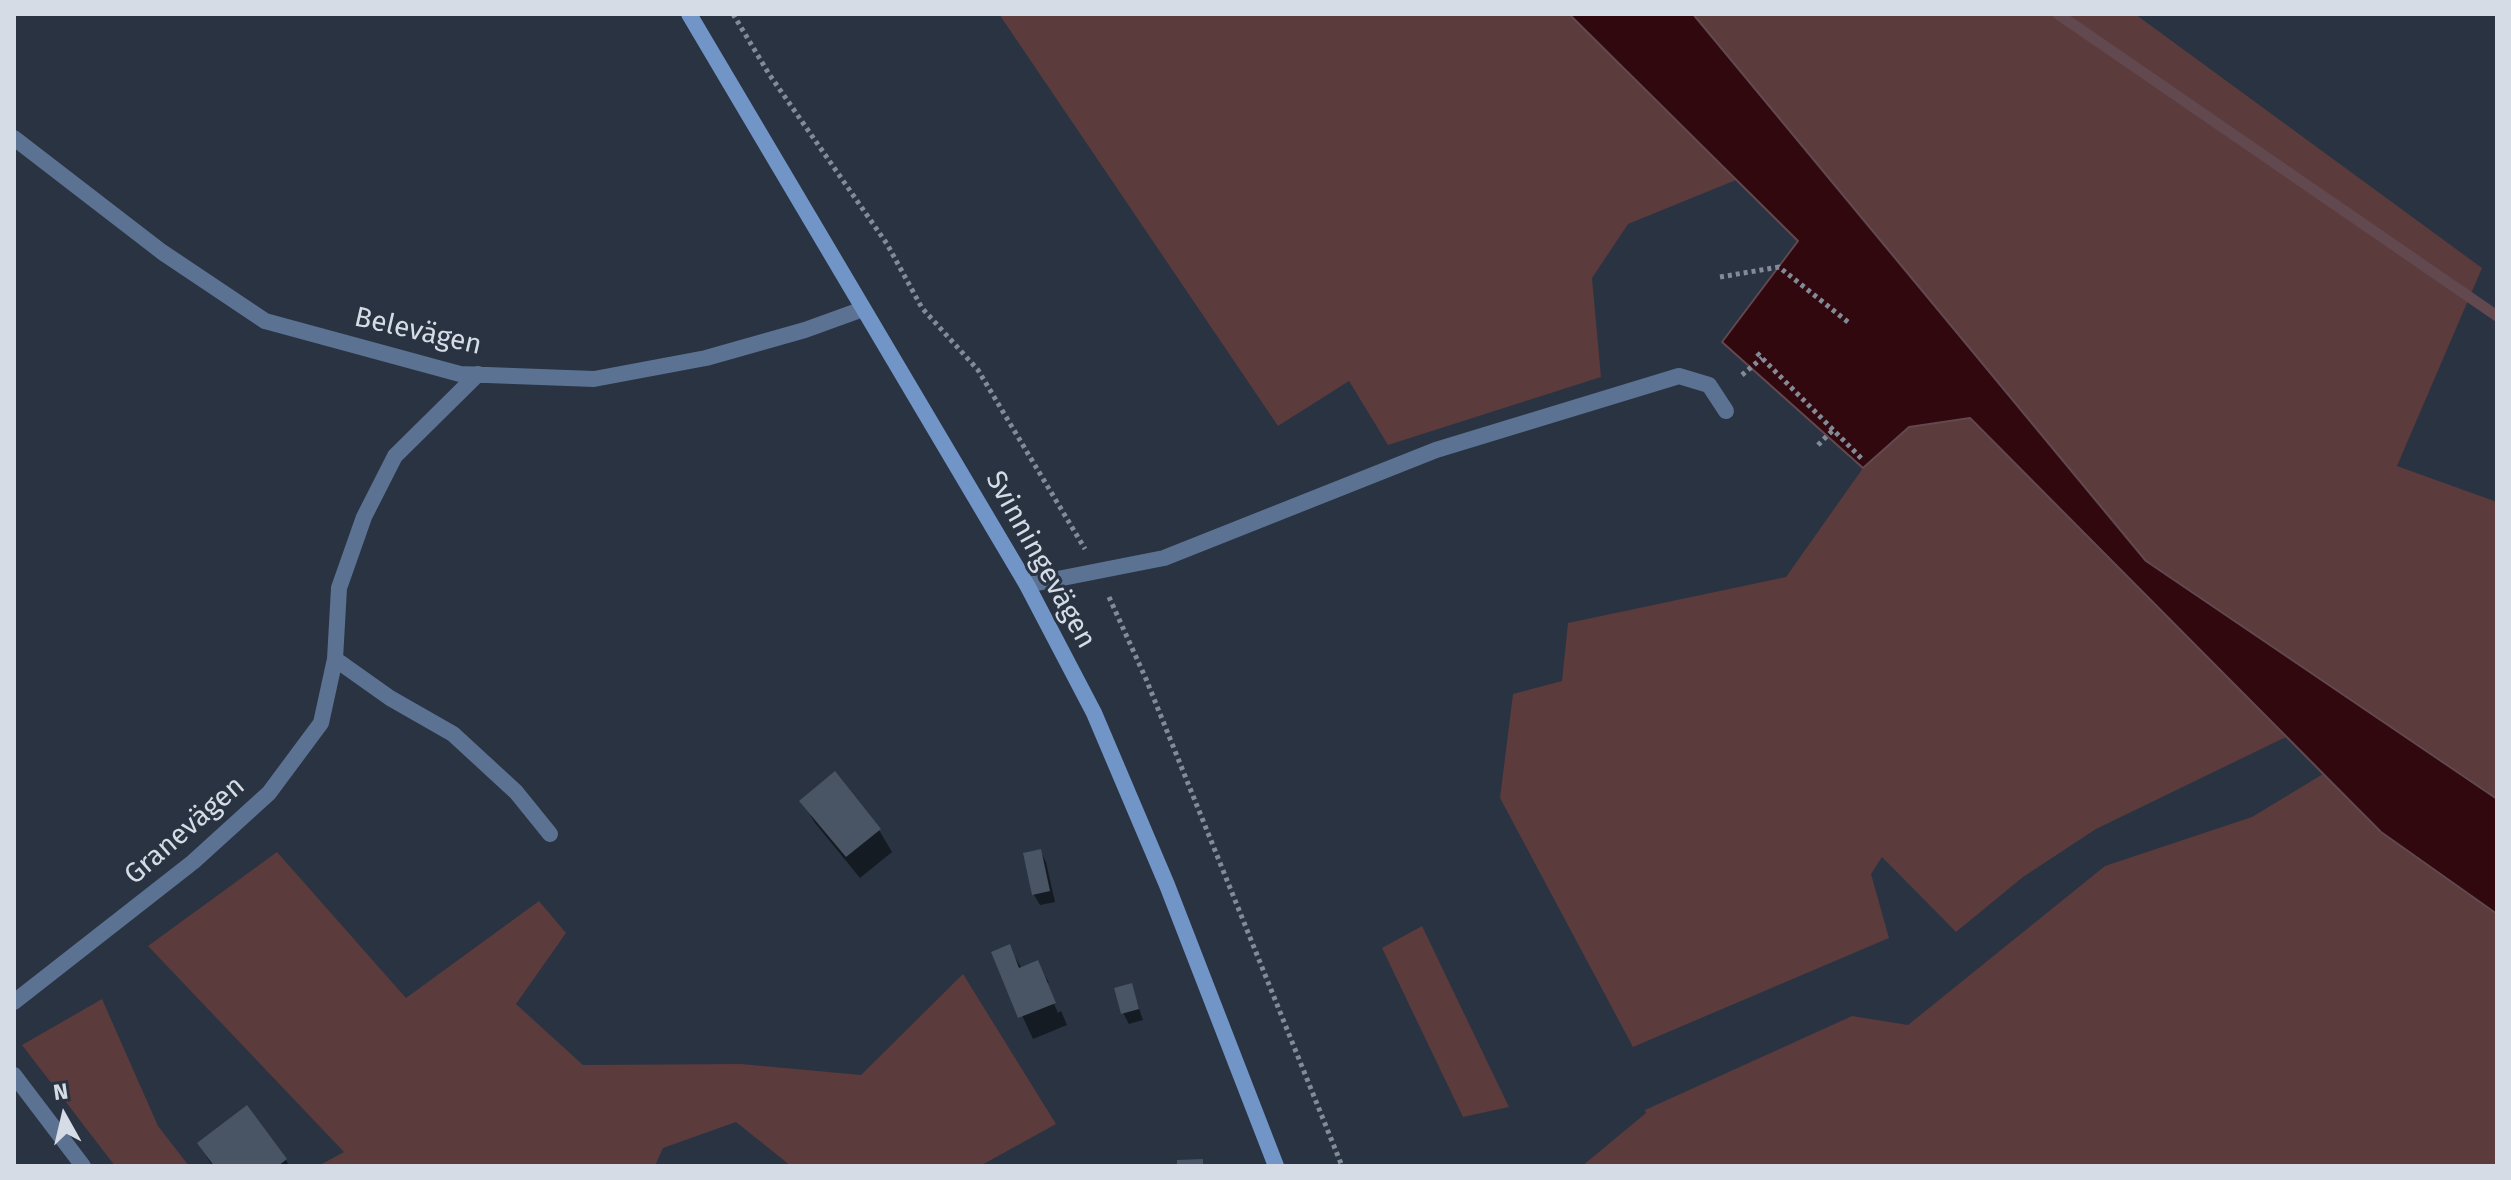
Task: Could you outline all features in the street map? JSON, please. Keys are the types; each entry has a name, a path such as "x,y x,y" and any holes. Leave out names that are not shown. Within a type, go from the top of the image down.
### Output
{"main road":[{"name":"Svinningevägen","path":"689,14 1027,585 1094,713 1167,885 1276,1166"}],"street":[{"name":"Belevägen","path":"14,138 162,252 265,321 460,374 594,379 706,358 805,330 863,309"},
{"name":"Granevägen","path":"14,1002 193,862 269,793 321,723 335,659 339,588 364,517 395,456 478,374"},
{"path":"1027,585 1164,558 1436,450 1679,376 1709,385 1726,411"},
{"path":"335,659 390,698 453,734 516,792 550,834"},
{"path":"14,1075 83,1166"}],"path":[{"path":"1720,277 1779,267 1848,322"},
{"path":"1742,375 1760,356 1864,461"},
{"path":"1818,445 1833,430"}],"shaded area":[{"path":"999,14 1569,14 1736,180 1628,224 1592,278 1601,377 1388,445 1349,381 1278,426"},
{"path":"1569,14 1693,14 2146,561 2497,799 2497,914 2381,832 1970,418 1909,427 1863,468 1722,342 1798,241"},
{"path":"1693,14 2135,14 2482,268 2397,466 2497,502 2497,799 2146,561"},
{"path":"1969,418 2286,737 2096,829 2023,877 1956,932 1882,857 1871,874 1889,938 1633,1047 1500,798 1513,694 1562,681 1568,623 1786,577 1863,468 1909,427"},
{"path":"2323,774 2381,832 2497,914 2497,1166 1582,1166 1646,1113 1645,1110 1852,1016 1908,1025 2105,866 2252,817"},
{"path":"277,852 406,998 539,901 566,933 516,1004 583,1065 741,1064 861,1075 963,974 1056,1124 980,1166 791,1166 736,1122 663,1148 655,1166 318,1166 344,1152 148,946"},
{"path":"1422,926 1509,1107 1463,1117 1382,948"},
{"path":"102,999 158,1126 189,1166 115,1166 22,1045"}],"building":[{"path":"835,771 881,829 846,857 799,801"},
{"path":"1041,849 1050,891 1032,895 1023,853"},
{"path":"1010,944 1019,968 1038,960 1056,1003 1018,1018 991,952"},
{"path":"1132,983 1139,1009 1121,1014 1114,988"},
{"path":"247,1105 287,1159 278,1166 214,1166 197,1143"},
{"path":"1203,1159 1203,1166 1177,1166 1177,1160"}],"waterway":[{"path":"2058,14 2497,316"}]}
